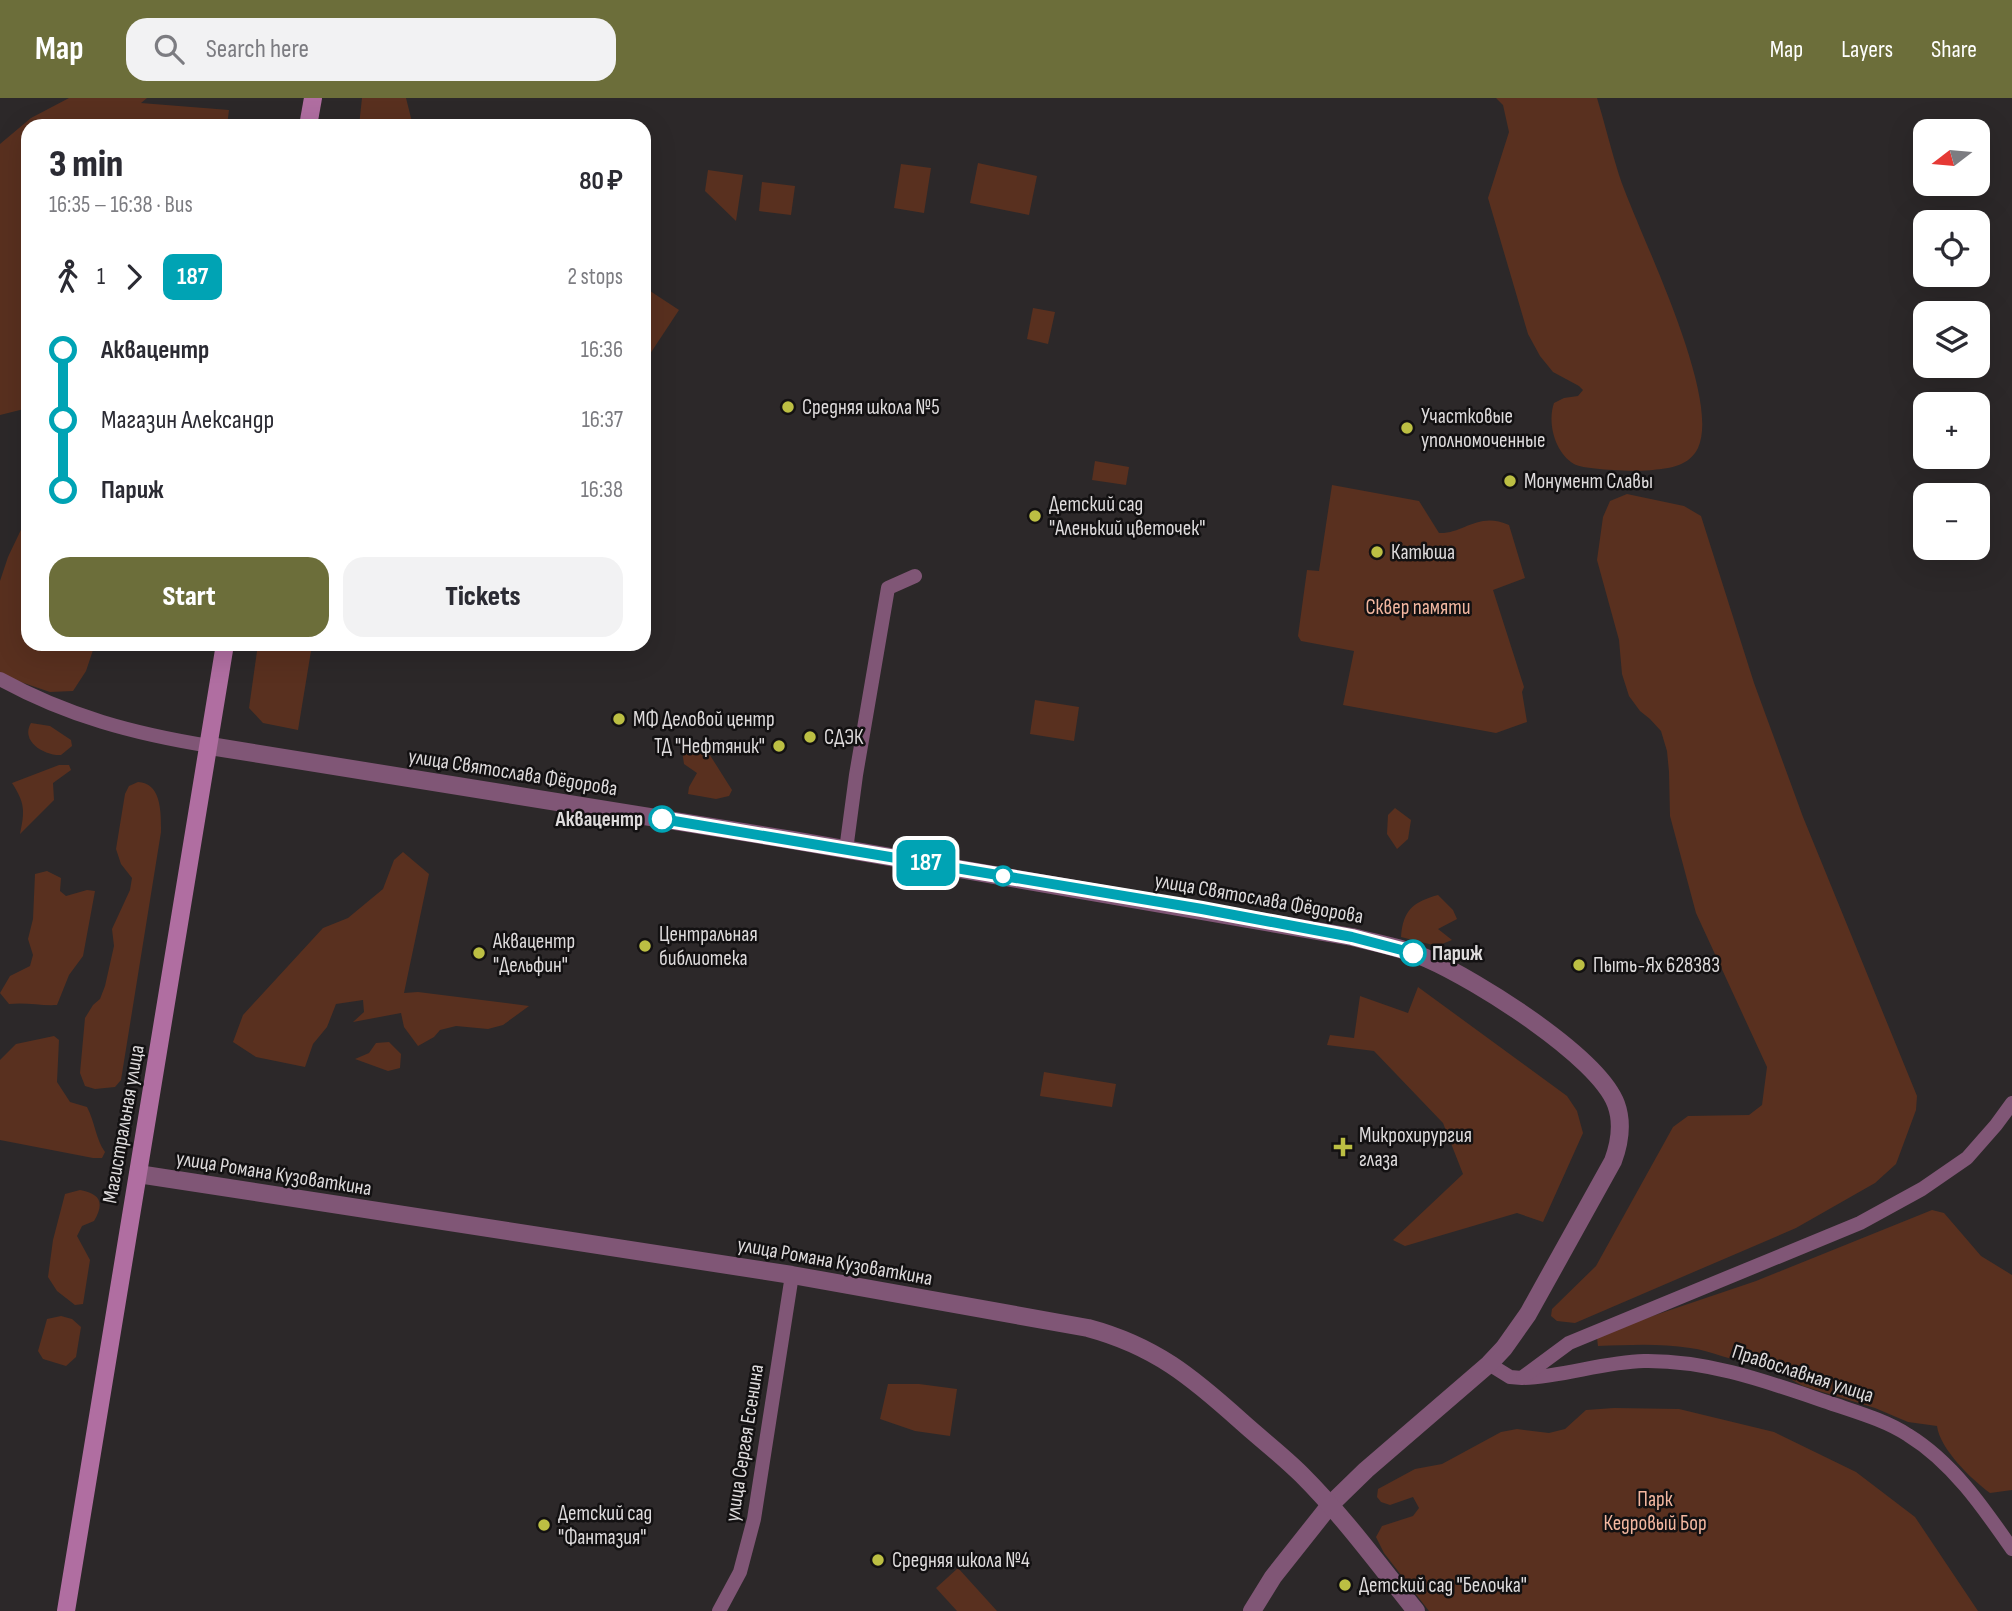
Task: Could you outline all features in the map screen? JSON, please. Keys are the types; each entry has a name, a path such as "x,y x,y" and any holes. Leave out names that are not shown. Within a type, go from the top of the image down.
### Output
{"main road":[{"path":"309,119 313,98"},
{"name":"Магистральная улица","path":"66,1611 224,651"}],"street":[{"path":"846,850 888,589 915,576"},
{"path":"0,679 37,699 110,726 151,737 210,746"},
{"name":"улица Святослава Фёдорова","path":"210,746 1177,905 1352,937 1427,958 1492,993 1580,1059 1608,1087 1617,1105 1620,1126 1618,1145 1613,1161 1528,1314 1489,1364 1366,1470 1330,1505 1273,1577 1252,1611"},
{"path":"1489,1364 1510,1377 1522,1378 1569,1343 1860,1223 1922,1189 1967,1158 2012,1103"},
{"name":"улица Романа Кузоваткина","path":"138,1174 792,1275 1077,1326 1124,1338 1168,1362 1208,1391 1289,1462 1330,1505 1416,1611"},
{"name":"улица Сергея Есенина","path":"719,1611 740,1572 754,1519 792,1275"},
{"name":"Православная улица","path":"1522,1378 1614,1363 1665,1362 1718,1368 1792,1390 1880,1421 1909,1435 1941,1460 1967,1489 2012,1549"}],"green space":[{"path":"69,98 147,98 141,103 229,110 228,119 31,118"},
{"path":"362,98 406,98 411,119 360,119"},
{"path":"1496,98 1597,98 1619,175 1675,313 1698,391 1702,424 1698,448 1685,462 1673,467 1646,471 1588,468 1567,459 1557,445 1552,428 1554,403 1578,396 1583,390 1553,372 1528,334 1488,198 1509,132 1503,105"},
{"path":"21,126 21,410 0,415 0,144"},
{"path":"978,163 1037,176 1029,215 970,203"},
{"path":"901,164 931,168 924,213 894,208"},
{"path":"708,170 743,175 736,221 705,191"},
{"path":"762,182 795,186 791,215 759,211"},
{"path":"651,292 679,310 651,352"},
{"path":"1033,308 1055,312 1048,344 1027,339"},
{"path":"1095,461 1129,467 1126,485 1092,480"},
{"name":"Сквер памяти","path":"1332,485 1419,501 1439,533 1489,520 1509,525 1525,578 1493,590 1524,687 1522,692 1527,722 1496,733 1343,705 1354,651 1301,641 1298,636 1307,570 1319,571"},
{"path":"1627,494 1684,506 1701,516 1754,683 1803,817 1917,1096 1916,1110 1896,1164 1875,1183 1796,1228 1575,1323 1557,1321 1551,1316 1552,1309 1596,1266 1673,1127 1688,1116 1749,1115 1762,1105 1767,1067 1696,913 1670,816 1667,751 1661,731 1629,696 1622,674 1619,640 1597,560 1603,517 1610,501"},
{"path":"21,530 21,651 93,651 86,671 73,691 50,692 0,675 0,581"},
{"path":"257,651 311,651 298,730 263,723 249,708"},
{"path":"1035,700 1079,707 1074,741 1030,734"},
{"path":"31,723 50,726 71,740 72,746 61,755 41,750 29,736"},
{"path":"701,741 732,790 729,796 716,799 688,794 697,773 684,764 681,744"},
{"path":"59,765 69,765 71,770 53,783 54,800 20,834 23,807 12,783"},
{"path":"138,782 152,788 156,794 161,832 121,1080 115,1087 95,1089 85,1086 80,1073 85,1018 100,999 105,986 114,946 112,929 130,890 132,878 121,864 116,849 125,794 129,786"},
{"path":"1395,808 1411,820 1408,839 1397,849 1387,834 1388,815"},
{"path":"403,852 429,874 404,993 418,992 529,1006 503,1025 488,1029 456,1026 440,1030 434,1037 418,1046 404,1027 401,1013 353,1022 364,1012 363,1000 336,1004 327,1027 313,1044 305,1067 256,1057 233,1042 243,1015 323,928 348,918 383,889 394,860"},
{"path":"47,871 61,878 60,891 66,896 87,890 95,891 83,956 69,975 57,1005 9,1004 0,993 10,976 30,966 33,955 28,939 33,919 35,874"},
{"path":"1438,895 1453,910 1457,919 1438,929 1452,940 1437,946 1401,937 1404,920 1411,908"},
{"path":"1418,987 1567,1096 1577,1111 1583,1133 1543,1222 1517,1213 1405,1246 1393,1240 1463,1174 1443,1123 1374,1051 1327,1045 1330,1035 1354,1038 1360,996 1408,1013"},
{"path":"54,1036 59,1040 57,1082 70,1102 87,1107 105,1152 102,1158 0,1140 0,1060 16,1044"},
{"path":"389,1042 401,1054 400,1068 388,1071 355,1059 369,1053 376,1043"},
{"path":"1044,1072 1116,1084 1112,1107 1040,1096"},
{"path":"80,1190 92,1194 100,1204 94,1221 82,1226 77,1236 90,1260 83,1304 75,1305 57,1291 48,1277 53,1240 65,1194"},
{"path":"1932,1210 1944,1213 1981,1256 2012,1275 2012,1490 1990,1493 1982,1487 1950,1454 1937,1426 1908,1422 1875,1408 1803,1386 1775,1371 1764,1361 1745,1362 1678,1346 1598,1346 1597,1338 1620,1327 1756,1281"},
{"path":"61,1316 72,1319 81,1327 76,1357 66,1366 43,1359 38,1351 47,1319"},
{"path":"888,1384 919,1384 957,1389 950,1436 915,1431 880,1419"},
{"name":"Парк Кедровый Бор","path":"1679,1409 1774,1432 1856,1472 1915,1517 1978,1611 1429,1611 1384,1553 1376,1537 1382,1526 1413,1516 1419,1508 1413,1497 1390,1505 1381,1502 1377,1497 1378,1489 1415,1469 1442,1464 1501,1432 1517,1429 1549,1433 1565,1429 1586,1410"},
{"path":"958,1568 997,1611 957,1611 936,1588"}],"bus line":[{"name":"187","path":"662,819 1202,909 1376,942 1413,953"}],"place":[{"name":"Средняя школа №5","path":"788,407"},
{"name":"Участковые уполномоченные","path":"1407,428"},
{"name":"Монумент Славы","path":"1510,481"},
{"name":"Детский сад \"Аленький цветочек\"","path":"1035,516"},
{"name":"Катюша","path":"1377,552"},
{"name":"МФ Деловой центр","path":"619,719"},
{"name":"СДЭК","path":"810,737"},
{"name":"ТД \"Нефтяник\"","path":"779,746"},
{"name":"Аквацентр","path":"662,819"},
{"name":"Центральная библиотека","path":"645,946"},
{"name":"Аквацентр \"Дельфин\"","path":"479,953"},
{"name":"Париж","path":"1413,953"},
{"name":"Пыть-Ях 628383","path":"1579,965"},
{"name":"Микрохирургия глаза","path":"1343,1147"},
{"name":"Детский сад \"Фантазия\"","path":"544,1525"},
{"name":"Средняя школа №4","path":"878,1560"},
{"name":"Детский сад \"Белочка\"","path":"1345,1585"}]}
